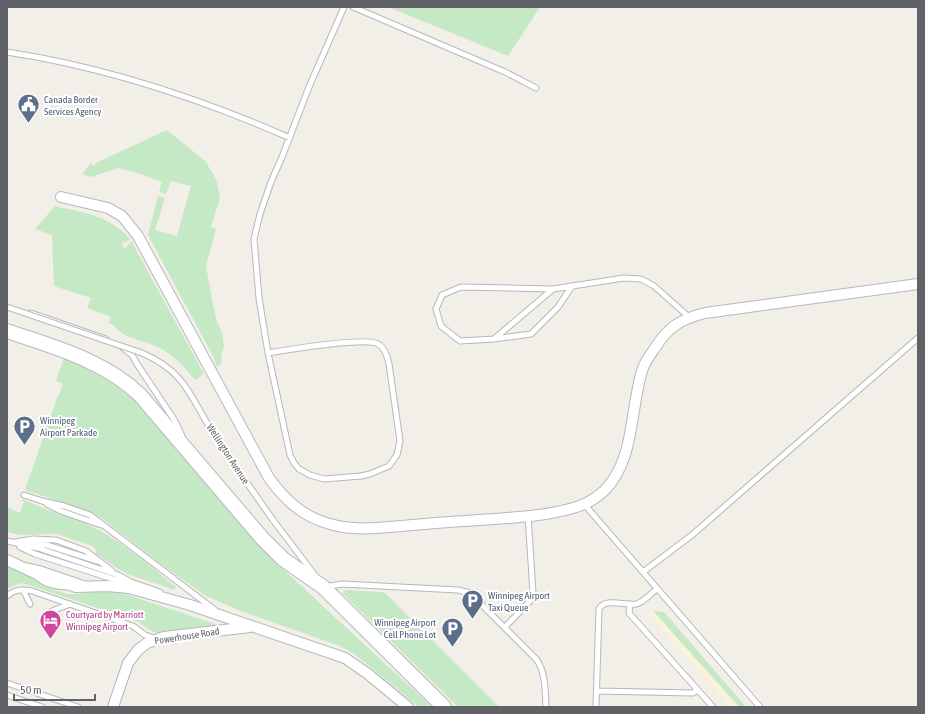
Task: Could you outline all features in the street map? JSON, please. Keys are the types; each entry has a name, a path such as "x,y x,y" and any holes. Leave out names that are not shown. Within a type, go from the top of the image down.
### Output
{"main road":[{"name":"Wellington Avenue","path":"7,331 66,351 103,368 124,380 140,395 267,543 283,559 323,587 444,707"}],"street":[{"path":"61,197 108,208 122,216 138,236 269,478 293,506 316,520 342,527 370,528 528,515 562,511 584,504 597,497 605,490 618,473 626,452 642,370 660,340 674,325 688,317 727,309 918,284"},
{"path":"11,562 39,575 80,587 129,588 190,605 345,658 368,674 408,707"},
{"name":"Powerhouse Road","path":"113,707 131,658 142,646 159,638 254,627"}],"lane":[{"path":"268,353 353,342 372,342 383,348 388,360 400,441 397,455 389,466 370,474 338,479 324,479 310,475 299,469 294,463 290,455 268,353 259,298 254,239 260,214 271,182 290,138 309,87 344,7"},
{"path":"353,7 505,72 536,88"},
{"path":"7,52 89,68 154,86 208,104 290,138"},
{"path":"572,286 558,307 531,334 494,339 460,341 441,326 436,309 442,296 461,287 553,289 572,286 624,278 641,279 654,286 688,317"},
{"path":"494,339 553,289"},
{"name":"Wellington Avenue","path":"7,306 99,336 126,350 175,421 194,459"},
{"name":"Wellington Avenue","path":"7,306 142,353 162,363 170,369 185,384 216,437 273,520 323,587"},
{"path":"643,572 692,535 918,338"},
{"path":"24,495 90,515 212,608 239,622"},
{"path":"584,504 760,707"},
{"path":"505,627 526,605 534,593 528,515"},
{"path":"17,543 33,539 56,540 86,551 118,575 131,582"},
{"path":"7,542 38,548 118,575"},
{"path":"17,543 35,554 113,579 131,582 150,588 190,605"},
{"path":"11,562 41,569 98,587"},
{"path":"323,587 342,584 463,591 473,596 541,665 544,677 546,707"},
{"path":"596,707 599,609 606,604 638,604 657,589"},
{"path":"23,590 30,604"},
{"path":"7,596 13,591 23,590 32,592 133,626 149,637 159,638"},
{"path":"52,611 70,604"},
{"path":"630,604 629,613 713,707"},
{"path":"7,683 78,707"},
{"path":"597,691 693,693 697,690"},
{"path":"7,695 42,707"}],"green space":[{"path":"388,7 540,7 508,56"},
{"path":"167,130 205,161 217,182 220,198 211,227 216,229 206,266 213,305 217,322 222,332 224,346 221,356 222,361 217,367 213,356 148,235 158,196 165,198 155,230 177,236 191,186 171,181 166,194 159,192 162,182 141,174 118,168 91,177 82,174 91,163 95,166 96,163"},
{"path":"55,206 96,216 114,225 130,239 126,242 122,242 122,246 124,248 126,248 132,241 204,374 195,380 183,366 169,354 158,347 123,334 109,323 111,317 87,308 91,298 54,286 52,235 35,229"},
{"path":"64,358 94,369 134,395 251,534 284,570 432,707 419,707 353,653 340,646 243,612 206,596 161,564 100,517 91,512 25,490 63,384 56,381"},
{"path":"22,499 97,529 128,549 176,587 174,590 128,574 95,553 97,550 92,546 57,534 20,535 8,532 7,536 7,507 20,513 24,502"},
{"path":"7,567 24,572 43,586 67,594 96,591 119,592 215,624 215,626 158,633 149,630 139,622 29,585 21,583 8,588"},
{"path":"346,590 385,593 499,707 458,707 342,593"},
{"path":"653,611 664,612 746,707 739,707"}],"sand":[{"path":"646,611 653,611 739,707 730,707"}],"place":[{"name":"Canada Border Services Agency","path":"28,124"},
{"name":"Winnipeg Airport Parkade","path":"24,446"},
{"name":"Winnipeg Airport Taxi Queue","path":"472,620"},
{"name":"Courtyard by Marriott Winnipeg Airport","path":"50,640"},
{"name":"Winnipeg Airport Cell Phone Lot","path":"452,648"}]}
